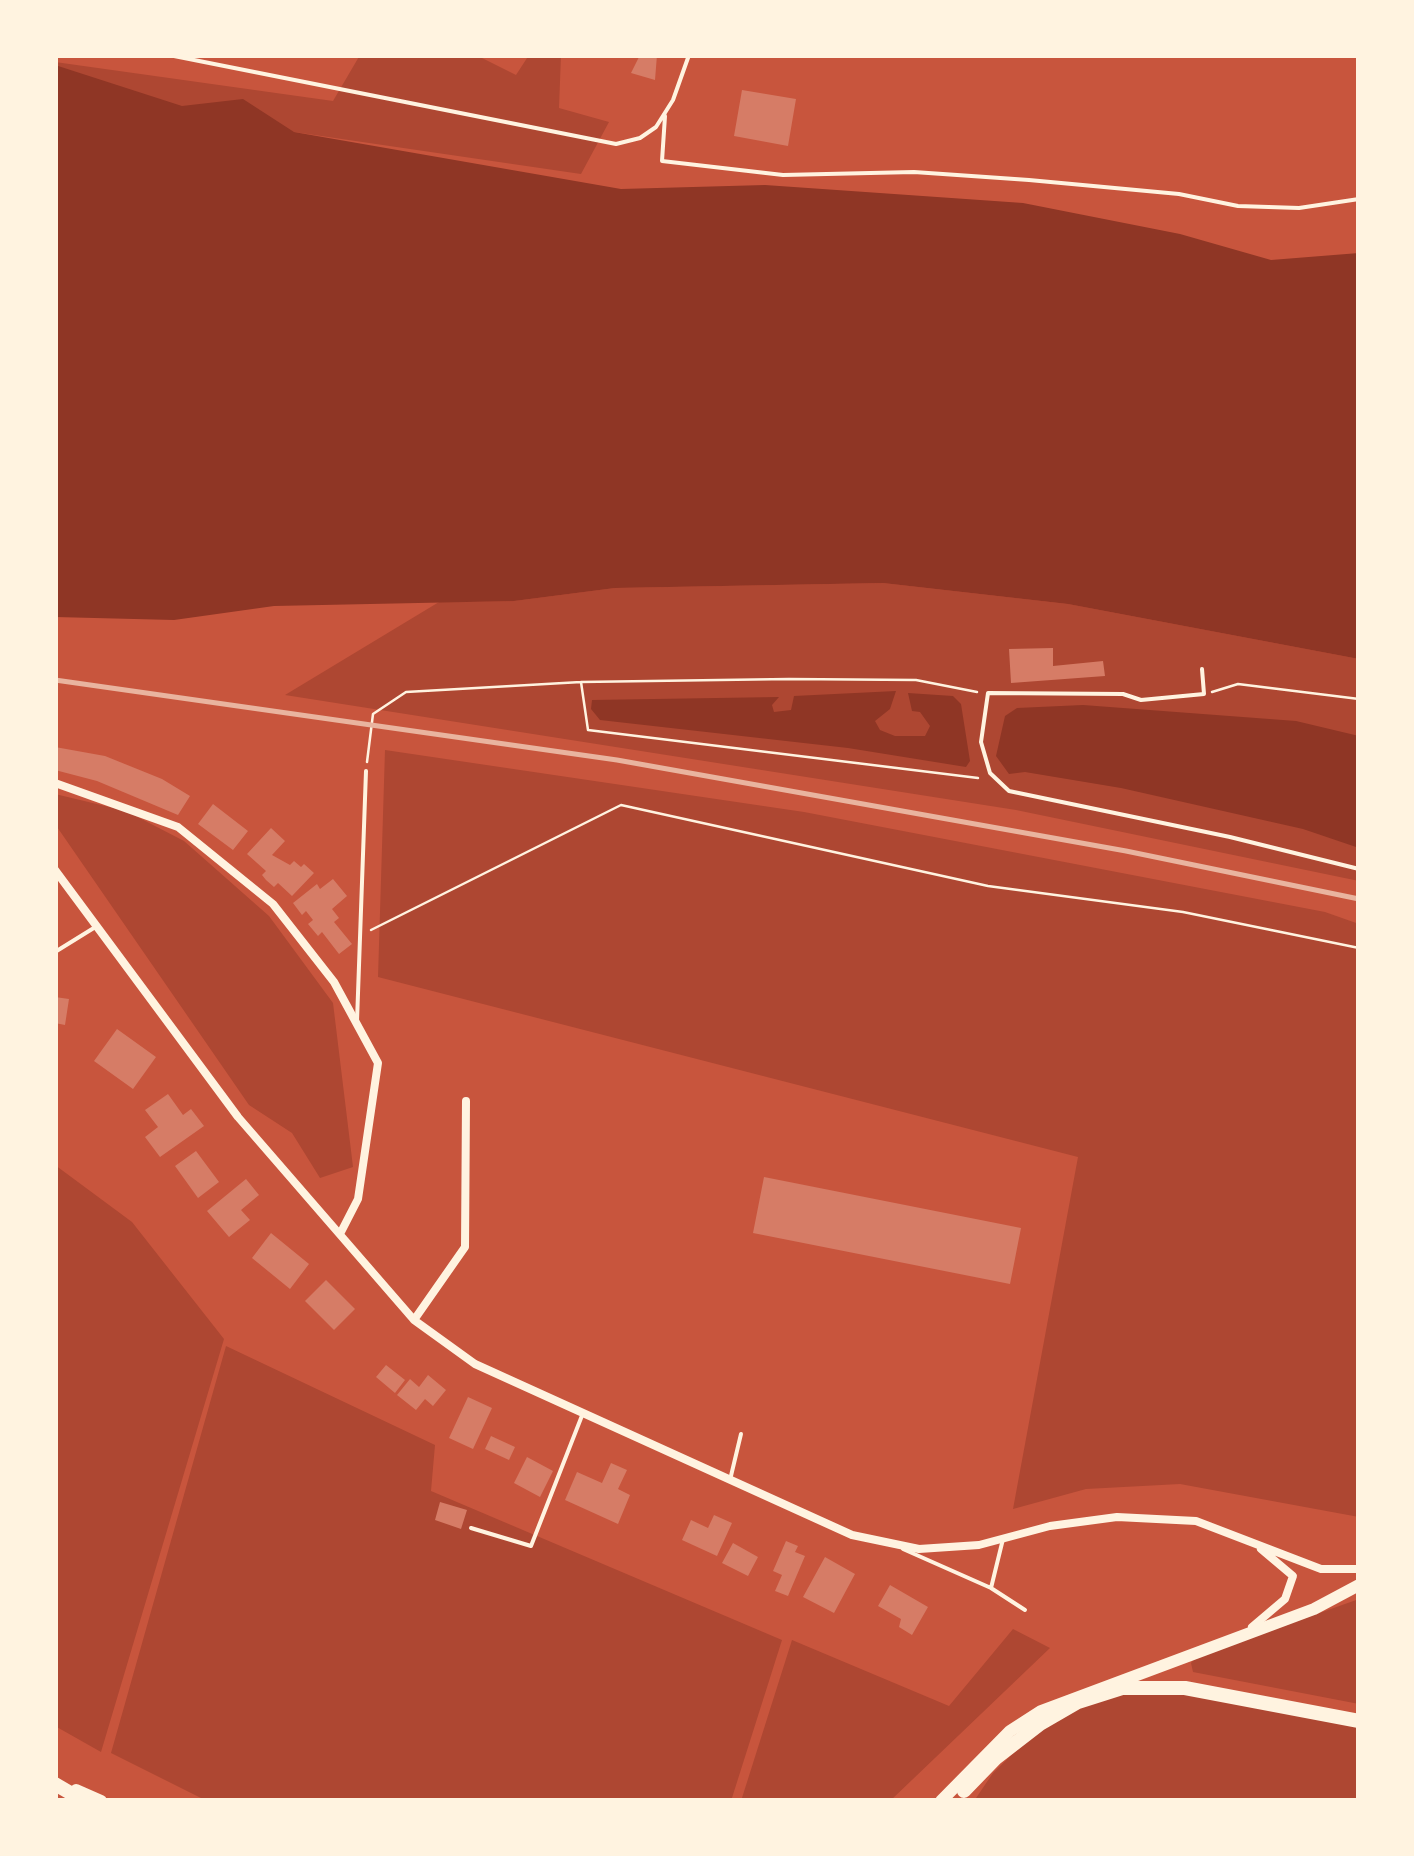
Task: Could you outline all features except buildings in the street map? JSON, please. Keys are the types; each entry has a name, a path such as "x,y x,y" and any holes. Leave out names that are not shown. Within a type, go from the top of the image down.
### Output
{"highway":[{"path":"941,1801 1010,1731 1076,1696 1314,1609 1359,1584"},
{"path":"962,1796 996,1758 1040,1724 1078,1702 1122,1688 1185,1688 1359,1721"},
{"path":"962,1796 1010,1731"},
{"path":"55,1783 84,1801"},
{"path":"55,1783 101,1801"}],"street":[{"path":"55,783 178,827 273,904 334,982 378,1063 358,1199 340,1234"},
{"path":"55,870 238,1117 414,1320 475,1364 852,1534 890,1543 919,1549 980,1546 1050,1526 1116,1518 1196,1520 1320,1569 1359,1569"},
{"path":"414,1320 465,1248 466,1101"},
{"path":"1230,1640 1270,1616 1286,1599 1293,1576 1268,1552 1240,1538"}],"lane":[{"path":"169,55 588,142 616,144 640,138 665,116"},
{"path":"689,55 665,116 662,161 783,175 914,172 1012,178 1179,194 1238,206 1299,208 1359,198"},
{"path":"1202,669 1204,694 1141,700 1123,694 988,693 981,742 995,780 1009,791 1230,836 1359,869"},
{"path":"357,1024 366,771"},
{"path":"55,952 97,926"},
{"path":"471,1528 531,1546 583,1413"},
{"path":"730,1480 741,1434"},
{"path":"991,1588 1003,1539"},
{"path":"890,1543 991,1588 1025,1610"}],"path":[{"path":"366,771 373,714 406,692 581,682 916,680 988,693"},
{"path":"581,682 588,730 995,780"},
{"path":"1204,694 1238,684 1359,699"},
{"path":"360,935 622,805 988,886 1183,912 1359,948"}],"shaded area":[{"path":"360,55 476,55 516,75 529,55 561,55 559,108 609,122 581,174 294,132 55,112 55,62 333,101"},
{"path":"55,65 182,106 243,99 294,132 621,189 765,185 1023,203 1180,234 1271,260 1359,253 1359,659 1068,604 883,583 615,588 514,601 274,606 174,620 55,617"},
{"path":"883,583 1068,604 1359,659 1359,881 1016,810 285,695 439,602 514,601 615,588"},
{"path":"896,691 890,709 875,721 880,730 895,736 925,736 930,726 920,712 912,711 908,693 953,696 961,704 970,761 966,767 848,748 600,720 591,709 592,700 779,697 772,705 774,712 791,710 794,696"},
{"path":"1083,705 1296,721 1359,736 1359,848 1303,829 1121,788 1025,772 1009,774 996,756 1005,716 1017,708"},
{"path":"385,750 804,812 1325,912 1359,924 1359,1517 1180,1484 1086,1489 1013,1509 1078,1157 378,977"},
{"path":"55,794 126,811 184,841 269,916 333,1003 353,1167 320,1178 292,1133 249,1105 55,824"},
{"path":"55,1165 132,1222 224,1339 101,1752 55,1726"},
{"path":"226,1346 435,1445 431,1491 782,1640 731,1801 207,1801 111,1753"},
{"path":"1359,1599 1359,1704 1193,1672 1191,1663 1196,1657"},
{"path":"1013,1629 1050,1648 890,1801 741,1801 792,1640 949,1706"},
{"path":"1184,1691 1359,1723 1359,1797 1350,1801 974,1801 993,1773 1040,1727 1076,1708 1122,1693"}],"railway":[{"path":"55,680 617,760 1126,851 1359,899"}]}
